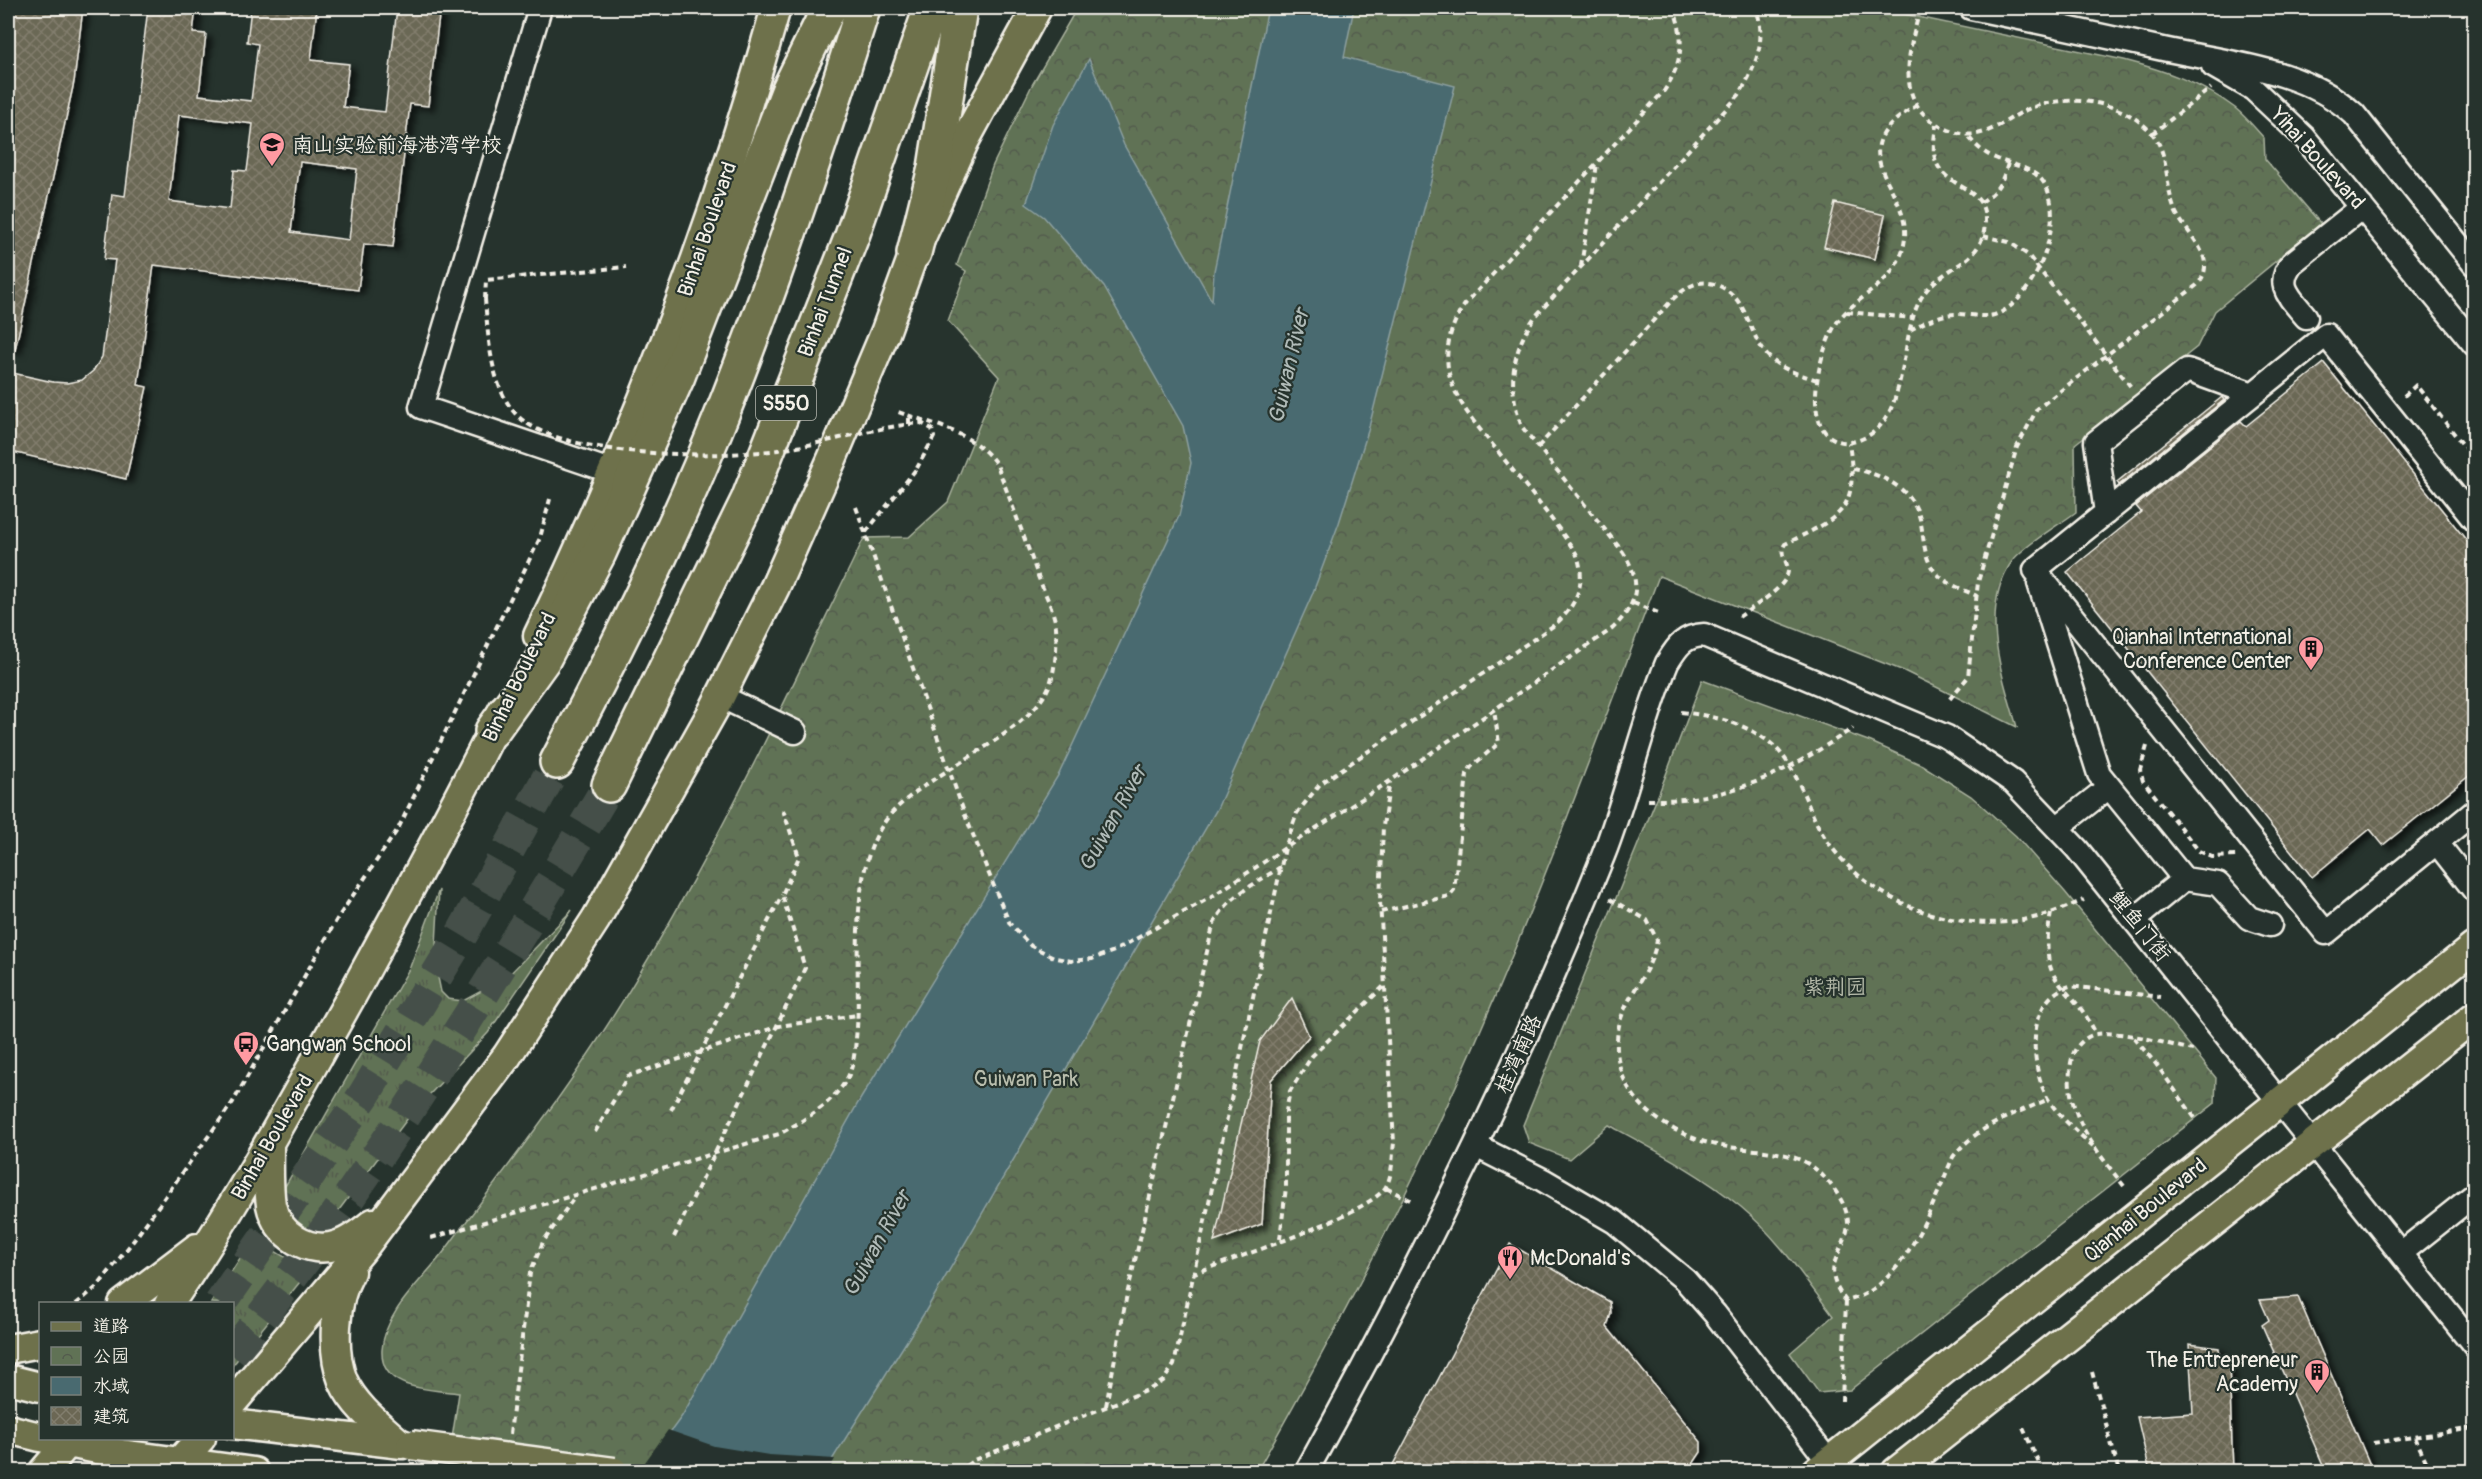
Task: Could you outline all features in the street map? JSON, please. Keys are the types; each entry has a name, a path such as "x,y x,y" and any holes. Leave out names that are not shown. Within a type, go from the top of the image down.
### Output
{"highway":[{"path":"492,731 543,660 599,553 678,376 789,89 829,8"},
{"name":"S550","path":"556,762 612,659 722,415 795,220 863,8"},
{"name":"Binhai Tunnel","path":"609,785 748,500 852,236 931,8"},
{"path":"914,253 935,168 960,8"}],"main road":[{"name":"Binhai Boulevard","path":"170,1302 216,1234 269,1142 457,803 585,540 715,211 776,8"},
{"path":"234,1400 362,1251 507,1056 596,919 720,696 774,587 832,459 885,333 914,253 965,140 1037,8"},
{"name":"Qianhai Boulevard","path":"1822,1467 2475,947"},
{"path":"1896,1472 2475,1017"},
{"path":"269,1142 272,1207 286,1233 296,1241 321,1248 339,1245 358,1235 394,1207"},
{"path":"126,1302 216,1234"},
{"path":"362,1251 344,1284 337,1320 338,1356 344,1382 357,1400 405,1444"},
{"path":"8,1349 39,1343"},
{"path":"8,1379 39,1388"},
{"path":"234,1424 614,1472"},
{"path":"8,1429 39,1437"},
{"path":"44,1472 62,1440 175,1467 254,1472"},
{"path":"175,1467 199,1440"}],"street":[{"path":"540,8 421,407 613,472"},
{"path":"1971,8 2193,56"},
{"name":"Yihai Boulevard","path":"2193,56 2253,89 2304,137 2475,344"},
{"name":"Yihai Boulevard","path":"2193,56 2285,76 2315,86 2339,100 2354,114 2475,264"},
{"path":"2306,317 2284,287 2284,275 2292,263 2362,207"},
{"path":"2035,570 2326,335 2475,520"},
{"path":"2106,513 2096,442 2187,370 2253,394"},
{"path":"2035,570 2326,933 2475,812"},
{"path":"2035,570 2099,774 2184,879 2218,884 2249,918 2270,925"},
{"name":"鲤鱼门街","path":"1704,635 1947,737 2013,782 2058,827 2475,1345"},
{"name":"桂湾南路","path":"1306,1472 1414,1273 1521,1049 1604,854 1667,663 1678,645 1687,638 1704,635"},
{"path":"720,696 795,732"},
{"path":"2058,827 2109,787"},
{"path":"2437,843 2475,890"},
{"path":"2134,920 2184,879"},
{"path":"1476,1146 1543,1180 1615,1222 1685,1280 1715,1314 1822,1467"},
{"path":"2401,1253 2475,1195"}],"path":[{"path":"958,1472 974,1460 1106,1407 1163,1381 1174,1365 1285,848 1297,813 1320,783 1553,626 1565,616 1573,604 1581,576 1576,553 1465,408 1451,380 1448,355 1452,328 1466,303 1664,91 1673,76 1681,51 1682,37 1673,8"},
{"path":"856,507 965,815 1010,924 1030,946 1056,958 1071,961 1092,959 1114,951 1210,897 1390,781 1612,629 1633,603 1636,585 1633,567 1522,427 1514,406 1511,381 1514,359 1523,334 1534,318 1739,94 1758,58 1762,38 1756,8"},
{"path":"1920,10 1912,39 1907,74 1909,87 1918,105 1936,124 1967,135 1983,133 2026,110 2062,100 2081,101 2114,109 2133,118 2158,142 2165,160 2170,200 2177,216 2205,257 2206,266 2204,276 2197,285 2037,409 2024,430 1994,521 1977,596 1968,678 1948,701"},
{"path":"2152,134 2214,86"},
{"path":"1918,105 1896,117 1884,129 1880,143 1879,158 1882,173 1899,202 1906,225 1902,252 1885,279 1846,312 1829,336 1818,380 1818,417 1823,431 1836,441 1849,443 1862,439 1877,429 1891,411 1912,318 1920,300 1931,283 1974,254 1983,236 1985,219 1981,202 1970,190 1943,174 1936,163 1933,148 1936,124"},
{"path":"1909,331 1945,314 1994,315 2012,304 2028,288 2039,269 2049,238 2052,212 2049,191 2039,177 1982,151 1967,135"},
{"path":"1581,267 1597,162"},
{"path":"1981,202 1993,195 2000,185 2008,163"},
{"path":"1983,236 2019,246 2144,404"},
{"path":"430,1238 779,1134 825,1106 845,1084 855,1057 861,901 872,846 887,819 950,768 984,747 1042,700 1051,681 1056,660 1056,626 997,465 988,452 947,428 908,420 818,444 739,454 651,453 565,440 537,431 512,410 499,383 489,344 485,299 486,280 626,267"},
{"path":"1538,447 1673,299 1685,289 1698,283 1722,287 1735,296 1767,355 1790,371 1818,380"},
{"path":"1846,312 1912,318"},
{"path":"2387,410 2416,385 2475,459"},
{"path":"866,532 917,468 934,437 927,425 908,420 898,412"},
{"path":"1739,617 1774,592 1786,579 1788,569 1782,549 1785,544 1837,518 1853,484 1849,443"},
{"path":"1853,469 1873,472 1909,495 1920,517 1925,549 1934,570 1952,585 1977,596"},
{"path":"78,1302 98,1286 134,1240 233,1102 337,919 399,829 540,538 550,499"},
{"path":"1633,603 1661,614"},
{"path":"1381,912 1449,896 1454,890 1467,774 1471,766 1499,743 1494,710"},
{"path":"1681,712 1717,718 1761,736 1777,749 1791,767 1822,833 1836,852 1856,874 1905,905 1936,916 1978,921 2011,921 2051,913 2084,900"},
{"path":"2155,719 2141,764 2141,776 2199,851 2218,858 2264,855"},
{"path":"1648,800 1684,801 1742,788 1791,767 1853,728"},
{"path":"1192,1274 1360,1209 1386,1188 1394,1143 1381,912 1381,862 1390,781"},
{"path":"671,1110 782,896 799,857 783,810"},
{"path":"1106,1407 1126,1299 1214,926 1222,908 1231,900 1282,866"},
{"path":"674,1237 779,1026 805,968 782,896"},
{"path":"1610,899 1647,920 1657,940 1650,963 1631,992 1621,1016 1617,1040 1618,1062 1623,1082 1633,1097 1653,1116 1694,1137 1718,1145 1787,1154 1805,1162 1822,1175 1837,1193 1845,1209 1848,1224 1834,1269 1839,1292 1846,1300 1842,1401"},
{"path":"2051,913 2046,958 2052,976 2088,1017 2096,1034"},
{"path":"1280,1240 1286,1187 1286,1111 1290,1091 1312,1056 1385,984"},
{"path":"2093,1146 2072,1127 2049,1099 2037,1067 2034,1048 2036,1026 2044,1006 2061,988 2085,986 2160,997"},
{"path":"595,1132 628,1076 779,1026 858,1016"},
{"path":"2124,1186 2093,1146 2077,1117 2069,1092 2068,1071 2073,1052 2084,1040 2096,1034 2133,1038 2193,1050"},
{"path":"2133,1038 2156,1064 2195,1118"},
{"path":"1846,1300 1861,1297 1875,1288 1900,1262 1917,1238 1953,1156 1961,1146 2000,1121 2049,1099"},
{"path":"1386,1188 1414,1202"},
{"path":"509,1439 530,1273 543,1242 576,1195"},
{"path":"2092,1372 2119,1472"},
{"path":"2023,1428 2043,1472"},
{"path":"2373,1443 2475,1428"},
{"path":"2415,1437 2431,1472"}],"green space":[{"name":"Guiwan Park","path":"1077,8 1875,8 2124,60 2196,84 2235,108 2254,126 2264,138 2265,159 2321,224 2215,311 2197,347 2075,444 2076,512 2034,541 2013,560 2003,579 1997,599 1996,642 2005,686 2017,727 1904,671 1659,576 1518,942 1456,1086 1404,1197 1322,1355 1257,1471 447,1471 459,1393 409,1385 398,1381 389,1373 384,1363 382,1350 384,1336 390,1322 406,1296 446,1249 537,1127 586,1058 631,987 674,915 753,765 864,538 909,537 948,502 999,377 948,321 966,271 957,265 993,165 1032,85"},
{"name":"紫荆园","path":"1702,680 1871,742 1922,765 1971,796 2016,836 2065,892 2216,1078 2215,1103 1850,1390 1819,1393 1790,1353 1833,1316 1779,1245 1741,1207 1694,1173 1609,1125 1569,1159 1529,1143 1523,1125 1659,793"},
{"path":"439,890 435,963 441,992 448,999 463,1001 506,978 572,910 488,1033 411,1114 327,1226 321,1232 306,1238 277,1205 279,1197 410,967"},
{"path":"257,1232 282,1256 298,1261 316,1262 234,1364 234,1302 212,1302"}],"water":[{"name":"Guiwan River","path":"1268,8 1354,8 1344,57 1455,86 1368,431 1339,523 1312,595 1217,809 925,1312 825,1471 641,1472 682,1416 858,1103 1059,774 1179,516 1191,463 1183,426 1104,287 1044,217 1026,204 1053,125 1089,59 1124,145 1212,301 1214,271"}],"pier":[{"path":"668,1430 714,1446 769,1455 835,1459 828,1472 638,1472"}],"building":[{"path":"8,8 83,8 74,82 15,350 8,349"},
{"path":"148,8 196,8 193,33 206,34 199,95 251,101 258,44 247,42 251,8 317,8 311,60 349,64 343,107 385,112 397,8 440,8 428,106 410,104 393,247 364,244 358,290 154,265 138,385 147,387 126,479 8,451 8,372 67,383 82,380 93,371 102,357 115,260 104,259 112,194 125,196","holes":["179,115 253,124 247,171 234,170 230,209 169,201","300,162 357,169 349,240 291,232"]},
{"path":"1835,203 1885,215 1875,259 1824,247"},
{"name":"Qianhai International Conference Center","path":"2324,363 2475,551 2475,771 2383,845 2370,829 2312,877 2067,572 2141,512 2136,506 2241,421 2246,426"},
{"path":"2222,397 2224,400 2119,485 2117,482"},
{"path":"1292,998 1309,1036 1271,1080 1262,1224 1214,1242 1260,1041"},
{"path":"1510,1244 1610,1302 1611,1313 1607,1327 1701,1442 1701,1452 1684,1472 1389,1472"},
{"name":"The Entrepreneur Academy","path":"2298,1297 2373,1472 2325,1469 2262,1325 2269,1320 2260,1300"},
{"path":"2189,1344 2219,1348 2220,1361 2229,1364 2233,1472 2150,1472 2137,1417 2193,1413"}],"tunnel":[{"path":"221,1302 364,1095 463,932 557,762"},
{"path":"234,1352 334,1218 430,1076 521,932 609,785"},
{"path":"83,1472 111,1440"},
{"path":"137,1472 163,1440"}],"place":[{"name":"南山实验前海港湾学校","path":"272,168"},
{"name":"Qianhai International Conference Center","path":"2311,672"},
{"name":"Gangwan School","path":"246,1067"},
{"name":"McDonald's","path":"1510,1281"},
{"name":"The Entrepreneur Academy","path":"2317,1395"}]}
